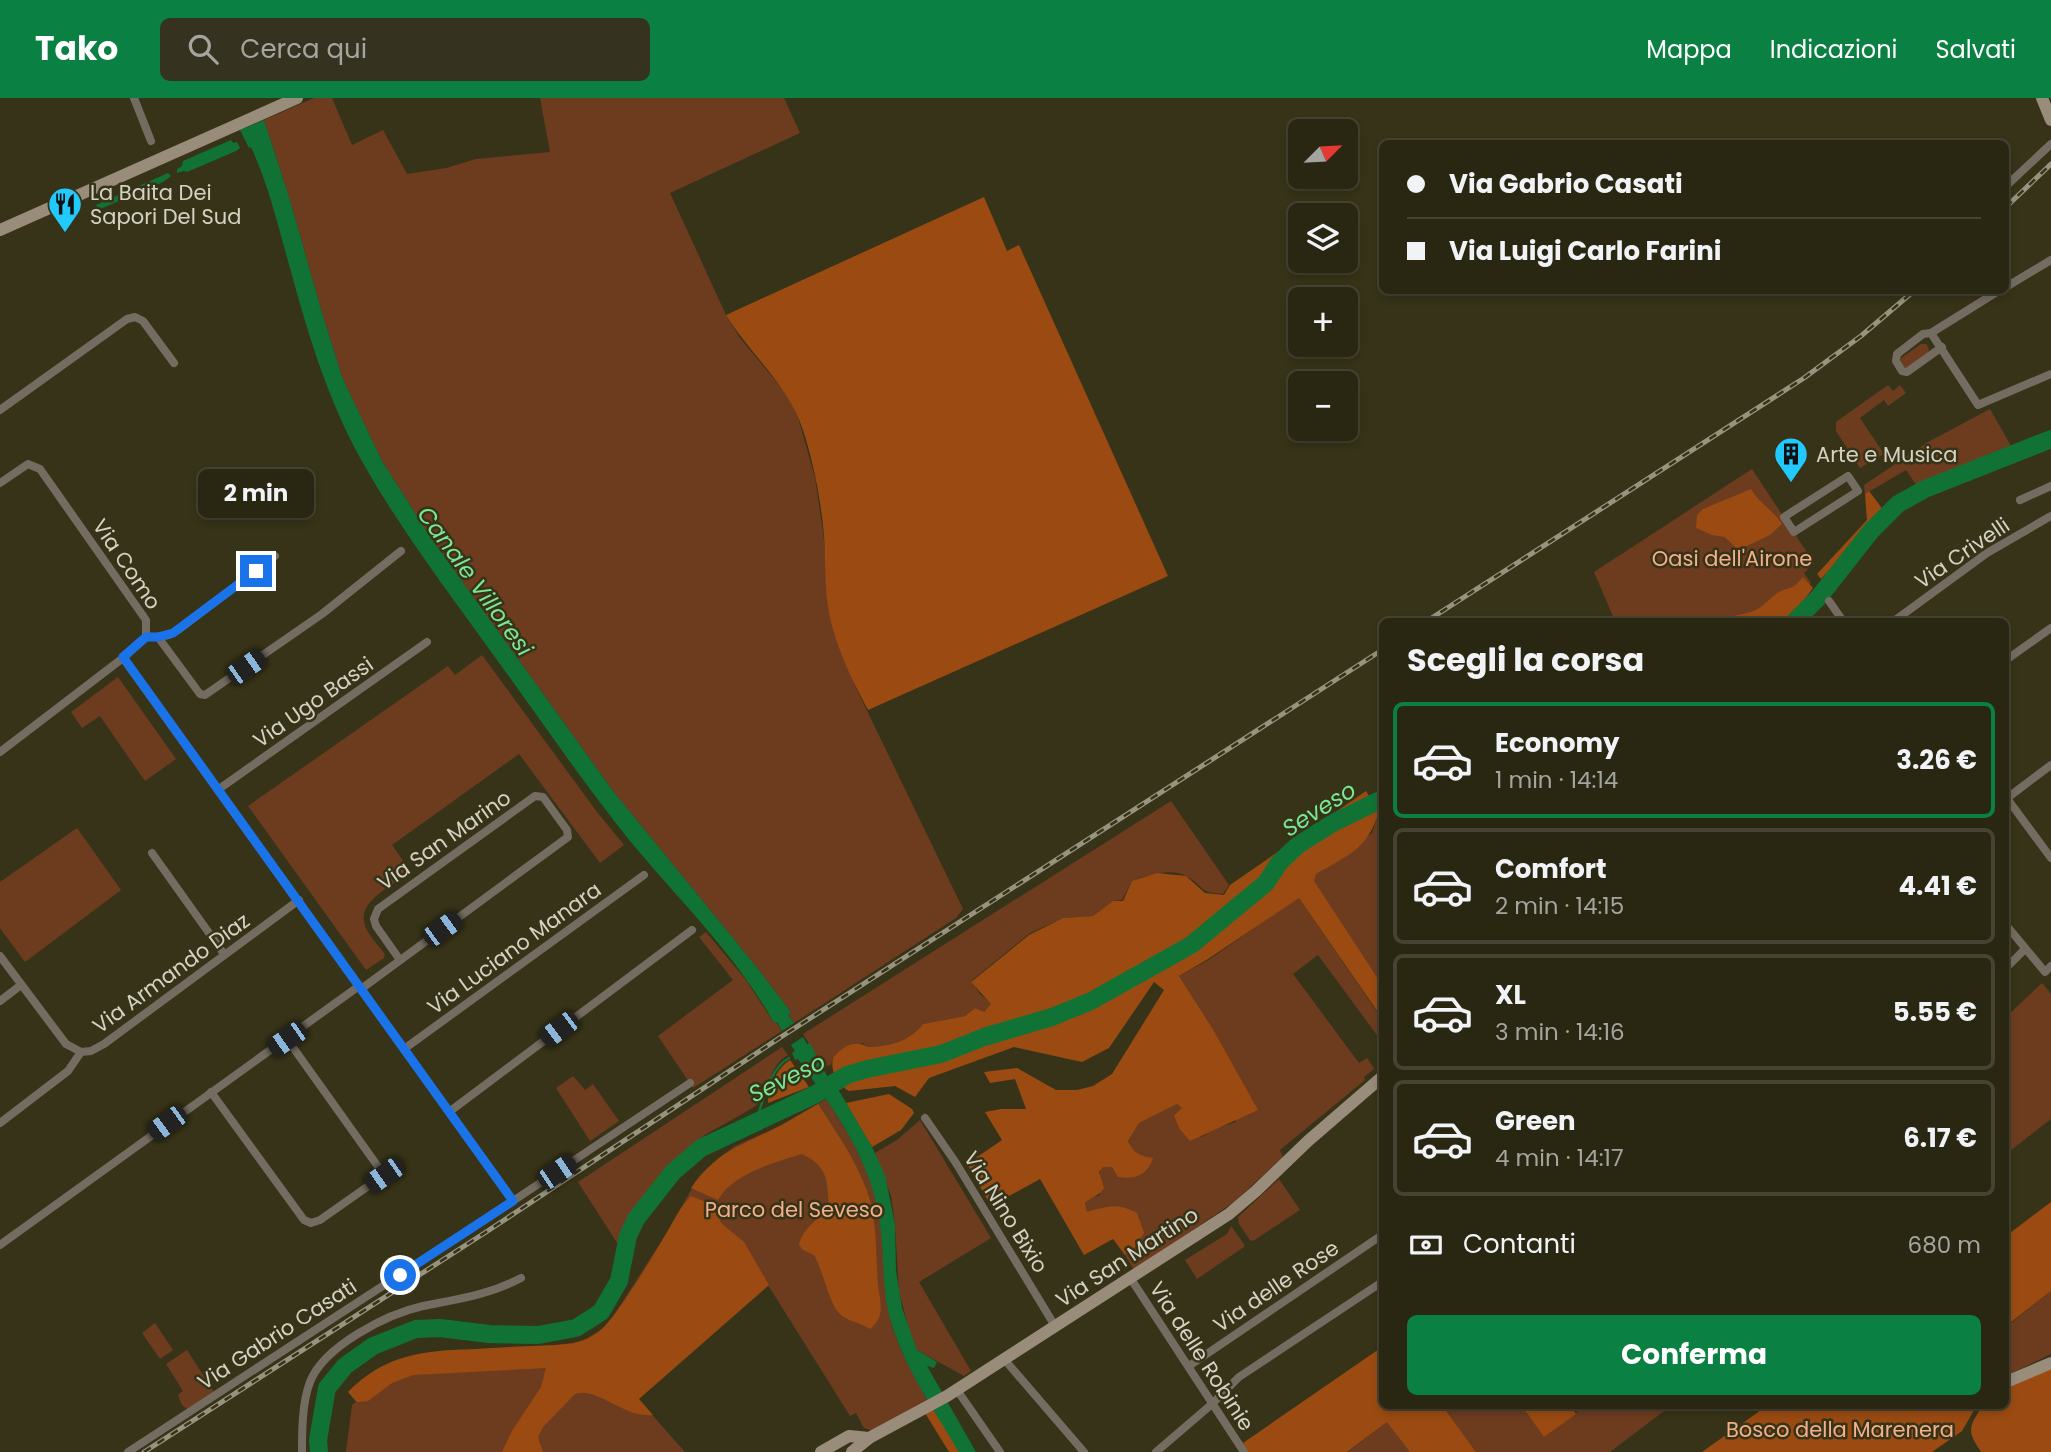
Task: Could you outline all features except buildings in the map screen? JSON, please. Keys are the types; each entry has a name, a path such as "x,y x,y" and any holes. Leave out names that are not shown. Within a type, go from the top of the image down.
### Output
{"street":[{"path":"134,98 151,141"},
{"path":"0,230 236,125 265,107 297,98"},
{"path":"2042,98 2051,120"},
{"path":"2009,183 2051,144"},
{"path":"2009,285 2051,260"},
{"path":"1942,347 1907,372 1897,365 1897,354 1923,334 1931,333 1994,294"},
{"path":"0,411 127,319 135,317 143,321 174,363"},
{"path":"1931,333 1978,405 2051,374"},
{"name":"Via Como","path":"0,483 25,465 31,463 40,469 142,612 147,624 146,637 0,752"},
{"path":"1848,476 1858,491 1794,532 1784,517 1848,476"},
{"path":"2020,500 2051,486"},
{"name":"Via Crivelli","path":"1898,618 1987,553 2051,516"},
{"path":"158,637 200,694 205,695 322,614 401,551"},
{"path":"146,637 158,637 178,630 275,556"},
{"path":"1829,601 1841,618"},
{"path":"2009,658 2051,628"},
{"name":"Via Ugo Bassi","path":"219,789 427,642"},
{"path":"123,657 513,1201"},
{"path":"2009,796 2051,765"},
{"name":"Via San Marino","path":"535,796 543,797 569,835 567,838 400,960 374,919 383,904 535,796"},
{"path":"2009,802 2051,858"},
{"path":"152,853 225,954"},
{"name":"Via Luciano Manara","path":"404,1049 644,875"},
{"name":"Via Armando Diaz","path":"0,1123 68,1071 81,1052 91,1051 104,1044 299,900"},
{"path":"2009,929 2025,949 2048,969"},
{"path":"449,1112 692,930"},
{"path":"2009,965 2025,949"},
{"path":"0,956 66,1044 81,1052"},
{"path":"0,1245 211,1092 400,960"},
{"path":"0,1001 21,985"},
{"path":"211,1092 304,1220 309,1223 320,1220 384,1175 287,1039"},
{"name":"Via San Martino","path":"852,1452 869,1438 952,1393 1131,1279 1243,1203 1308,1141 1379,1080"},
{"name":"Via Gabrio Casati","path":"128,1452 690,1083"},
{"name":"Via Nino Bixio","path":"925,1118 956,1163 1055,1326"},
{"name":"Via delle Rose","path":"1189,1366 1379,1237"},
{"path":"302,1452 310,1383 321,1364 342,1345 407,1310 476,1296 521,1278"},
{"name":"Via delle Robinie","path":"1131,1279 1244,1452"},
{"path":"1156,1452 1239,1377 1379,1284"},
{"path":"1004,1359 1084,1452"},
{"path":"2009,1381 2051,1363"},
{"path":"952,1393 1000,1452"},
{"name":"Via San Martino","path":"821,1452 849,1436 869,1438"}],"green space":[{"path":"314,98 332,98 352,145 383,130 407,174 446,168 476,159 550,152 540,98 784,98 800,133 670,193 726,315 740,338 785,392 796,410 815,478 832,624 856,688 963,909 956,918 794,1023 788,1014 791,1012 755,965 613,791 431,538 382,461 342,377 264,120"},
{"path":"984,197 1007,251 1019,245 1168,576 868,710 843,658 829,615 821,509 803,430 797,414 779,385 726,315"},
{"path":"1921,344 1926,344 1928,353 1909,368 1904,367 1901,358"},
{"path":"1888,385 1893,391 1900,385 1906,393 1888,406 1884,400 1860,418 1884,454 1860,468 1836,431 1836,422"},
{"path":"1990,409 2011,446 1917,486 1906,470 1865,494 1864,485 1928,442"},
{"name":"Oasi dell'Airone","path":"1752,469 1814,563 1804,573 1811,583 1798,599 1773,618 1614,618 1594,572"},
{"path":"1751,489 1782,524 1770,535 1738,550 1725,537 1696,528 1697,515 1703,509"},
{"path":"1869,491 1881,507 1881,513 1821,579 1817,574 1867,520 1865,494"},
{"path":"1803,577 1813,588 1788,618 1726,618 1754,611 1776,594 1795,585"},
{"path":"482,655 624,845 600,863 519,754 392,845 411,872 380,893 367,906 364,914 365,926 385,954 384,958 366,970 248,806 448,666 455,675"},
{"path":"118,677 176,759 145,781 100,716 82,728 71,712"},
{"path":"1366,791 1379,812 1369,835 1347,856 1316,874 1314,881 1379,980 1379,1014 1299,898 1179,976 1211,1026 1258,1110 1190,1141 1179,1128 1174,1115 1182,1108 1177,1104 1139,1123 1128,1141 1138,1153 1153,1158 1148,1169 1135,1177 1124,1178 1118,1177 1112,1167 1103,1167 1099,1172 1104,1188 1085,1203 1087,1212 1113,1206 1137,1213 1144,1233 1133,1250 1125,1255 1113,1239 1084,1255 1040,1179 991,1206 967,1164 1002,1140 985,1112 1026,1109 1015,1079 990,1083 984,1072 1017,1068 1056,1090 1077,1090 1093,1086 1112,1074 1164,990 1154,982 1109,1048 1082,1062 1014,1047 929,1078 915,1097 895,1086 849,1091 835,1077 833,1058 849,1045 884,1046 905,1039 923,1024 965,1016 975,1008 984,1012 991,1004 971,982 1029,935 1063,918 1093,916 1113,901 1123,901 1132,881 1157,873 1186,876 1205,893 1224,895 1230,885"},
{"path":"1171,801 1229,885 1223,894 1206,891 1188,877 1175,873 1153,874 1132,881 1122,900 1113,901 1093,916 1063,918 1030,933 971,981 980,994 992,1004 984,1012 975,1008 965,1016 923,1024 905,1039 884,1046 868,1047 862,1043 833,1058 831,1065 824,1067 803,1034"},
{"path":"1379,812 1379,981 1313,882 1316,874 1372,833"},
{"path":"77,828 121,890 25,962 0,928 0,882"},
{"path":"1299,898 1379,1015 1379,1038 1318,955 1293,974 1359,1063 1367,1058 1376,1071 1374,1069 1364,1077 1365,1080 1280,1150 1283,1157 1234,1202 1134,1270 1125,1255 1133,1250 1087,1212 1085,1203 1100,1195 1100,1169 1140,1156 1128,1141 1139,1123 1177,1104 1183,1108 1174,1114 1201,1137 1236,1122 1211,1026 1179,976 1210,959"},
{"path":"706,932 746,980 782,1031 693,1088 658,1036 733,980 699,937"},
{"path":"2042,983 2051,994 2051,1119 2009,1152 2009,1014"},
{"path":"782,1047 788,1055 773,1070 761,1101 705,1135 678,1158 655,1185 619,1246 578,1182"},
{"path":"790,1060 809,1087 768,1103 774,1079"},
{"path":"573,1076 585,1090 593,1084 619,1121 590,1141 556,1088"},
{"path":"889,1094 914,1113 901,1130 872,1147 846,1103"},
{"name":"Parco del Seveso","path":"826,1099 853,1143 874,1191 881,1226 885,1286 891,1322 902,1352 927,1400 873,1431 864,1428 856,1413 850,1416 768,1285 638,1399 685,1452 346,1452 352,1405 356,1402 348,1392 377,1369 423,1353 574,1343 607,1326 698,1178 735,1146 784,1124"},
{"path":"818,1104 855,1164 871,1204 881,1309 878,1319 870,1329 839,1313 814,1255 799,1245 804,1233 828,1203 824,1174 814,1161 802,1154 767,1165 733,1183 718,1200 691,1188 712,1164 723,1156"},
{"path":"920,1120 991,1238 919,1282 971,1371 964,1376 917,1350 899,1292 891,1196 875,1153 897,1140"},
{"path":"1279,1179 1300,1210 1253,1241 1250,1240 1239,1224 1238,1217"},
{"path":"691,1196 713,1205 721,1223 744,1242 769,1285 639,1399 653,1415 631,1412 592,1394 575,1394 543,1427 538,1437 543,1452 502,1452 512,1431 541,1387 546,1368 413,1375 392,1383 368,1401 357,1402 348,1392 377,1369 423,1353 567,1344 592,1336 605,1326 624,1301"},
{"path":"2051,1202 2051,1291 2009,1324 2009,1234"},
{"path":"1231,1226 1244,1247 1197,1279 1185,1260 1227,1234"},
{"path":"2051,1291 2051,1354 2009,1375 2009,1325"},
{"path":"155,1323 173,1350 160,1359 142,1333"},
{"path":"1379,1349 1379,1409 1445,1409 1476,1452 1410,1452 1387,1422 1347,1452 1248,1452 1243,1443"},
{"path":"187,1350 214,1392 187,1409 178,1395 183,1391 166,1364"},
{"path":"2051,1367 2051,1452 1981,1452 1971,1433 1972,1424 1981,1409 2009,1409 2009,1386"},
{"path":"934,1408 959,1452 949,1452 925,1413"},
{"path":"1445,1409 1524,1409 1544,1437 1581,1409 1667,1409 1610,1452 1476,1452"},
{"path":"1524,1409 1573,1409 1576,1414 1544,1437"},
{"name":"Bosco della Marenera","path":"1762,1409 1975,1409 1962,1431 1932,1452 1702,1452"},
{"path":"1388,1421 1411,1452 1348,1452"}],"shaded area":[{"name":"Canale Villoresi","path":"264,120 342,377 382,461 431,538 613,791 791,1012 788,1015 794,1023 782,1031 725,952 594,795 427,563 367,470 331,397 305,320 268,191 251,147 249,148 240,130"},
{"path":"231,140 233,143 237,142 240,148 187,172 177,173 183,161"},
{"path":"168,173 171,176 163,182 98,210 96,205"},
{"path":"803,1037 807,1044 810,1043 827,1076 841,1094 885,1175 895,1225 896,1271 902,1308 917,1350 937,1362 934,1368 927,1366 976,1452 959,1452 922,1390 898,1342 886,1300 880,1224 869,1178 838,1117 798,1059 795,1060 792,1053 795,1051 791,1045"}],"waterway":[{"name":"Seveso","path":"1798,618 1819,597 1871,531 1898,504 1925,489 2051,439"},
{"name":"Seveso","path":"319,1452 318,1440 327,1388 345,1366 373,1346 416,1329 440,1328 489,1334 538,1335 576,1328 601,1312 619,1281 628,1236 636,1219 673,1172 701,1148 814,1095 847,1075 941,1054 1091,1001 1191,945 1266,883 1279,863 1298,845 1333,823 1379,800"},
{"path":"756,1122 764,1095 776,1070 789,1058"}],"railway":[{"path":"2009,204 2051,164"},
{"path":"1432,618 1804,378 1861,336 1910,294"},
{"path":"144,1452 1379,652"}],"place":[{"name":"La Baita Dei Sapori Del Sud","path":"65,234"},
{"name":"Arte e Musica","path":"1791,484"}],"route":[{"path":"256,571 178,630 162,637 146,637 123,657 513,1201 400,1275"}]}
